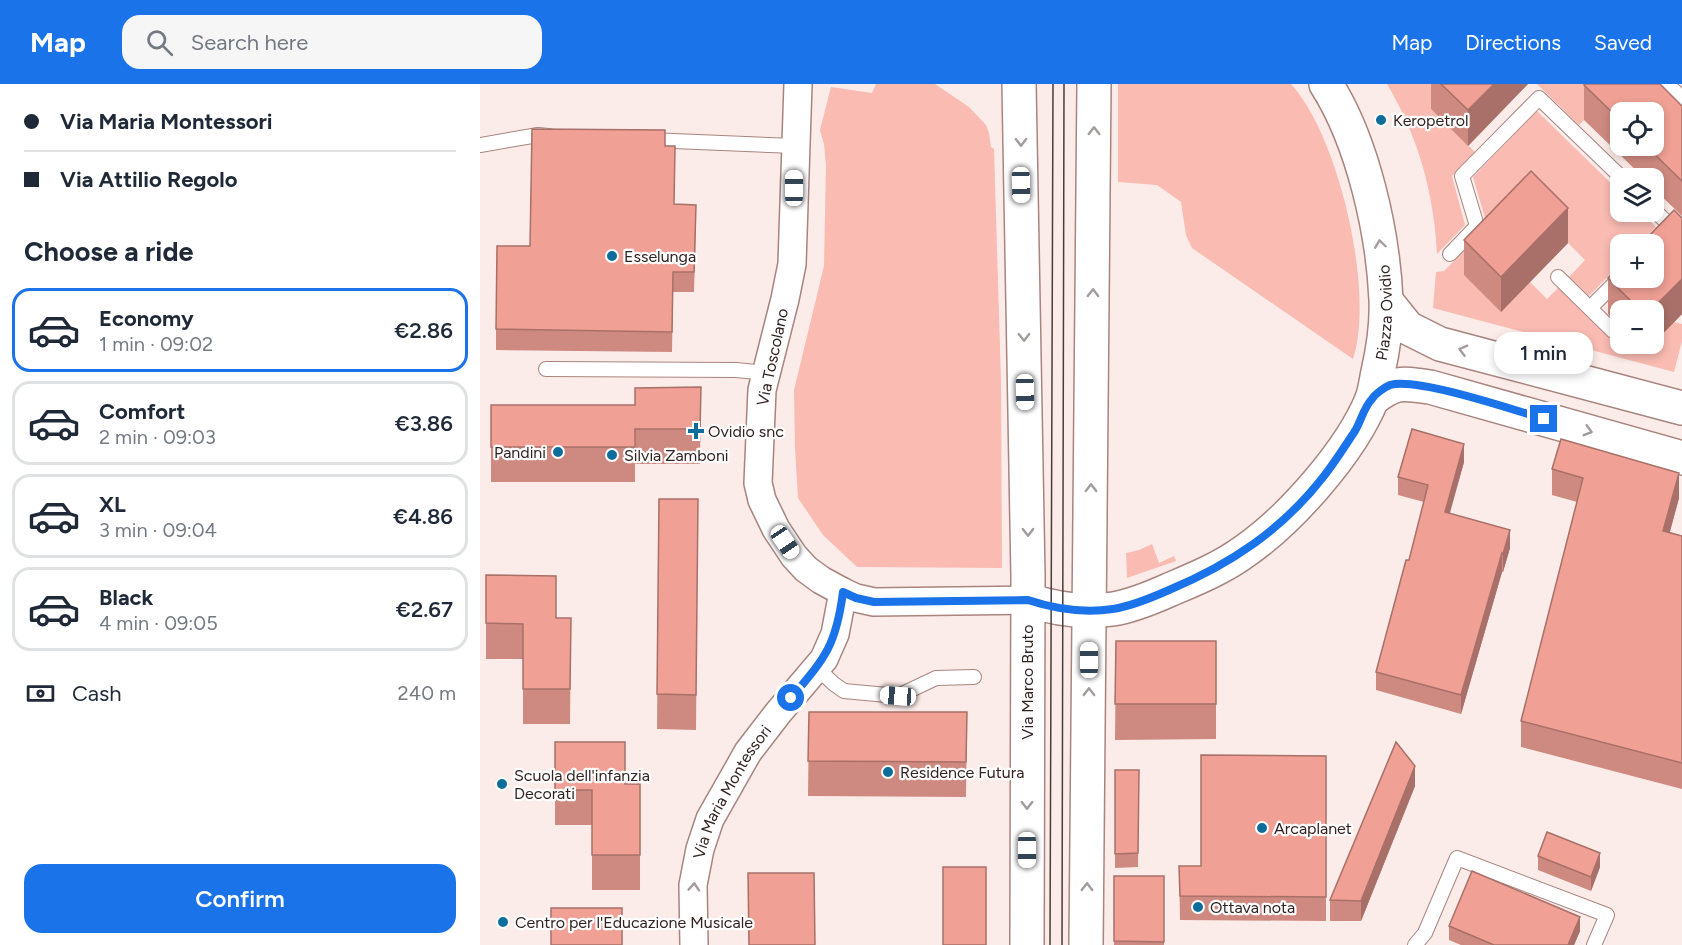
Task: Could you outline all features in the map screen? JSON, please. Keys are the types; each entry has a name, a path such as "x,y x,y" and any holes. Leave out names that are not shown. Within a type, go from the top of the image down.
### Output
{"main road":[{"path":"1019,84 1028,600"},
{"path":"1086,945 1094,84"},
{"name":"Piazza Ovidio","path":"1028,600 1051,608 1113,609 1158,595 1200,577 1246,551 1290,513 1324,476 1355,430 1372,399 1381,359 1387,302 1377,222 1367,184 1352,136 1326,84"},
{"path":"1387,302 1408,328 1440,344 1682,408"},
{"path":"1372,399 1389,386 1406,384 1430,387 1682,458"},
{"name":"Via Marco Bruto","path":"1027,945 1028,600"}],"street":[{"name":"Via Toscolano","path":"798,84 792,264 762,390 758,483 762,500 776,529 794,556 821,580 856,598 874,602 1028,600"},
{"name":"Via Toscolano","path":"798,117 811,84"},
{"name":"Via Maria Montessori","path":"694,945 693,885 700,849 710,819 748,752 817,668 831,646 836,634 843,592"}],"lane":[{"path":"1667,84 1682,98"},
{"path":"1450,254 1477,226 1462,176 1539,98 1612,168"},
{"path":"480,145 538,135 561,136"},
{"path":"632,139 795,146"},
{"path":"1664,220 1682,237"},
{"path":"1662,234 1670,226"},
{"path":"1558,277 1610,328"},
{"path":"1590,308 1610,288"},
{"path":"546,369 736,370 766,373"},
{"path":"817,668 844,690 898,696 936,678 974,677"},
{"path":"1415,945 1425,933 1457,858 1607,915 1596,944"}],"shaded area":[{"path":"876,84 935,84 969,107 986,125 991,147 994,149 1001,381 1002,568 857,567 823,535 798,498 794,390 824,266 826,165 820,130 831,87 872,93"},
{"path":"1118,84 1291,84 1308,108 1324,139 1338,176 1348,216 1356,256 1359,295 1359,330 1353,359 1192,248 1186,235 1181,202 1157,185 1118,182"},
{"path":"1387,84 1455,84 1431,109 1475,152 1452,176 1465,225 1437,254 1428,187 1416,145"},
{"path":"1537,84 1620,84 1579,125"},
{"path":"1537,111 1610,182 1610,222 1651,222 1656,227 1649,234 1610,234 1610,274 1589,296 1569,277 1585,260 1531,206 1487,225 1473,177"},
{"path":"1469,246 1530,282 1547,299 1558,288 1610,339 1610,354 1664,354 1664,332 1674,322 1682,324 1682,341 1674,372 1433,308 1436,272 1444,271"},
{"path":"1152,544 1159,563 1174,556 1176,561 1127,578 1126,553"}],"building":[{"path":"1441,84 1494,84 1468,110"},
{"path":"1660,84 1682,106 1682,181 1656,156 1664,156 1664,102 1610,102 1610,110 1584,85"},
{"name":"Esselunga","path":"532,129 665,130 665,146 675,146 674,204 696,205 694,272 673,272 672,332 496,329 497,246 530,246"},
{"path":"1531,171 1568,208 1501,277 1464,240"},
{"path":"1674,210 1682,218 1682,279 1661,300 1630,300 1618,288 1664,288 1664,234 1651,234"},
{"path":"701,387 700,429 635,429 635,447 491,447 491,405 635,405 635,388"},
{"path":"1412,429 1464,444 1445,512 1510,530 1461,695 1376,672 1428,485 1398,477"},
{"path":"1561,439 1679,473 1663,531 1682,536 1682,763 1521,721 1583,478 1552,469"},
{"path":"659,499 698,499 696,695 657,694"},
{"path":"486,575 556,576 556,618 571,618 570,689 523,689 523,624 486,623"},
{"path":"1116,641 1216,641 1216,704 1115,704"},
{"path":"809,712 967,712 966,762 808,761"},
{"path":"555,742 625,742 625,784 640,784 640,855 592,855 592,790 555,790"},
{"path":"1396,742 1415,766 1361,901 1330,900"},
{"path":"1201,755 1326,756 1326,897 1180,896 1179,866 1201,866"},
{"path":"1115,770 1139,770 1138,853 1115,854"},
{"path":"1547,832 1600,853 1591,877 1538,856"},
{"path":"943,867 986,867 986,945 943,945"},
{"path":"1472,871 1580,917 1568,945 1494,945 1449,926"},
{"path":"748,873 814,873 815,945 749,945"},
{"path":"1114,876 1164,876 1164,942 1114,941"},
{"path":"551,908 622,908 622,945 551,945"}],"tram line":[{"path":"1050,945 1053,84"},
{"path":"1062,945 1064,84"}],"place":[{"name":"Keropetrol","path":"1381,120"},
{"name":"Esselunga","path":"612,256"},
{"name":"Ovidio snc","path":"696,431"},
{"name":"Pandini","path":"558,452"},
{"name":"Silvia Zamboni","path":"612,455"},
{"name":"Residence Futura","path":"888,772"},
{"name":"Scuola dell'infanzia Decorati","path":"502,784"},
{"name":"Arcaplanet","path":"1262,828"},
{"name":"Ottava nota","path":"1198,907"},
{"name":"Centro per l'Educazione Musicale","path":"503,922"}],"route":[{"path":"791,698 824,659 831,646 836,634 843,592 874,602 1028,600 1051,608 1113,609 1158,595 1225,564 1246,551 1290,513 1324,476 1355,430 1372,399 1389,386 1406,384 1430,387 1544,419"}]}
